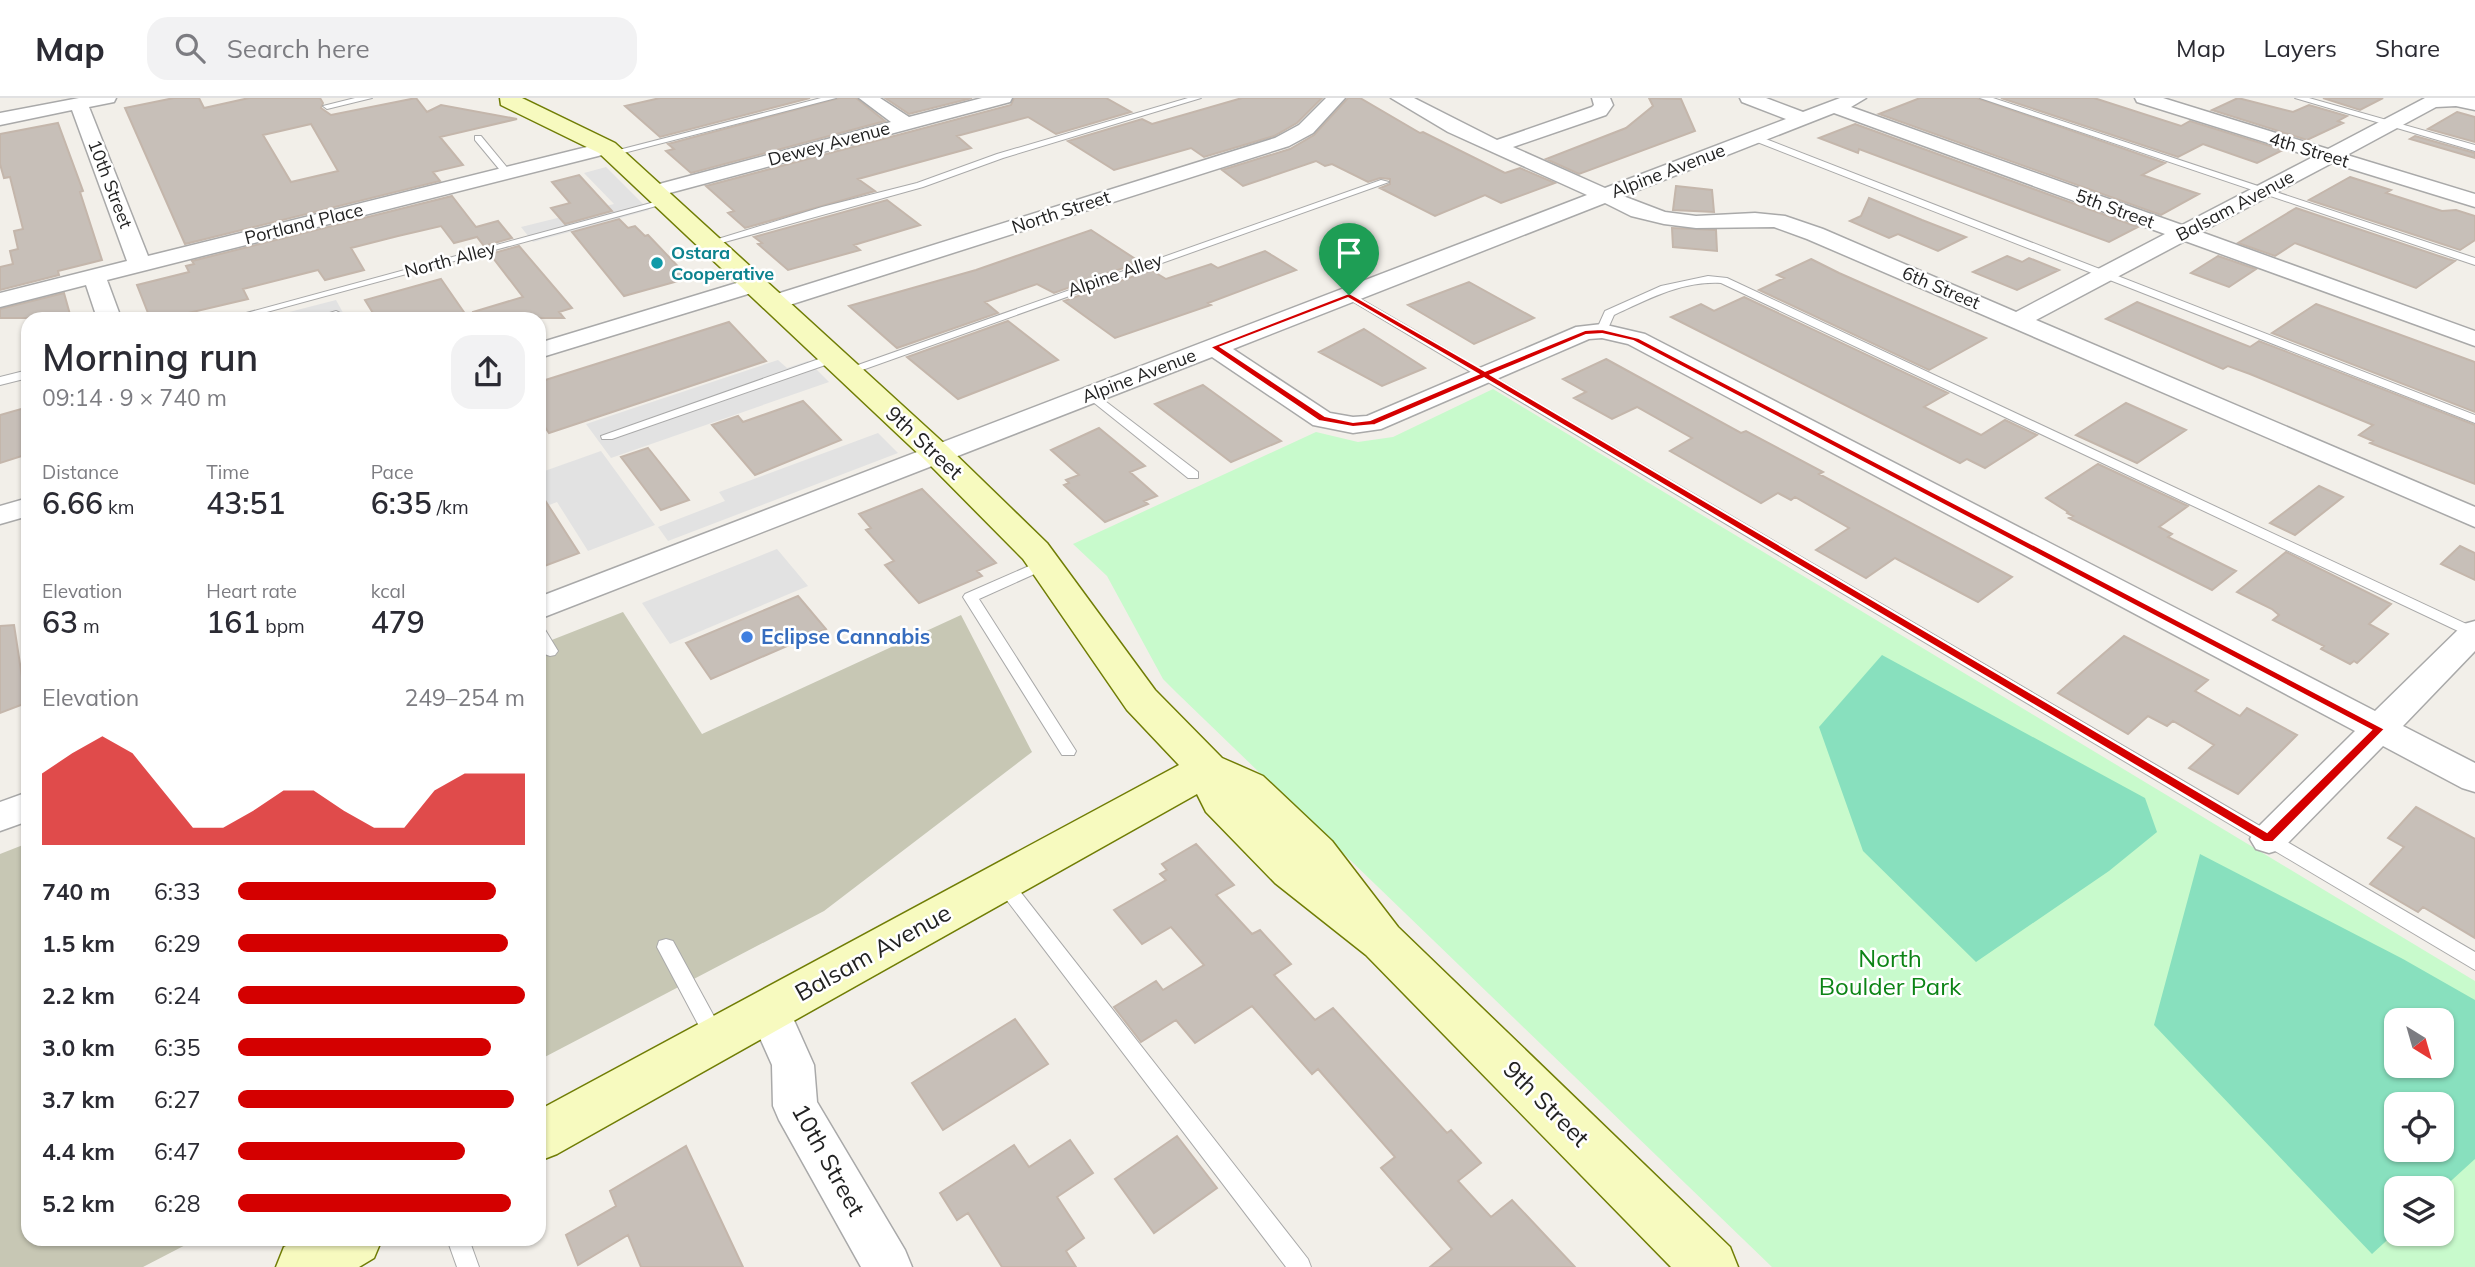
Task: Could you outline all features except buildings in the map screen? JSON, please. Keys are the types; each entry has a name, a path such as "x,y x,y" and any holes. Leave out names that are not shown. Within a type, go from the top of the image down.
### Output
{"street":[{"path":"0,119 107,98"},
{"path":"868,98 906,124"},
{"name":"Dewey Avenue","path":"661,196 1003,98"},
{"name":"North Street","path":"546,349 763,294 1282,142 1306,129 1336,98"},
{"name":"6th Street","path":"1401,98 1434,117 1639,211 1664,218 1696,222 1755,219 1777,221 1815,234 2475,518"},
{"path":"1497,146 1600,111 1604,105 1601,98"},
{"path":"1749,98 1804,119"},
{"name":"Alpine Avenue","path":"546,606 1857,98"},
{"name":"4th Street","path":"2144,98 2475,201"},
{"name":"9th Street","path":"505,99 610,150 1019,533 1045,564 1140,701 1207,769 1221,801 1291,871 1382,941 1710,1267"},
{"name":"Balsam Avenue","path":"2017,321 2432,102 2466,102"},
{"name":"10th Street","path":"79,104 140,265"},
{"name":"5th Street","path":"1834,107 2475,339"},
{"name":"Portland Place","path":"0,299 610,150"},
{"path":"93,276 106,312"},
{"path":"1214,347 1322,419 1353,425 1372,423 1585,332 1602,331 1636,340 2475,779"},
{"path":"0,515 21,509"},
{"path":"2269,839 2475,633"},
{"name":"Balsam Avenue","path":"546,1133 1207,769"},
{"path":"0,817 21,810"},
{"name":"10th Street","path":"769,1011 793,1065 795,1106 888,1267"},
{"path":"304,1267 342,1246"}],"lane":[{"path":"327,106 368,98"},
{"path":"610,150 832,98"},
{"path":"710,243 920,185 1000,156 1197,98"},
{"path":"1984,98 2475,262"},
{"path":"2300,98 2475,149"},
{"path":"478,138 507,173"},
{"path":"1755,138 2475,419"},
{"name":"Alpine Alley","path":"607,436 840,365 1384,182"},
{"name":"North Alley","path":"255,312 661,196"},
{"path":"1602,331 1609,313 1676,283 1702,278 1723,280 2475,633"},
{"path":"1349,295 2475,962"},
{"path":"0,382 21,376"},
{"path":"1092,395 1193,475"},
{"path":"1045,564 970,597 1068,751"},
{"path":"546,644 550,651"},
{"path":"1002,881 1300,1267"},
{"path":"666,947 716,1040"},
{"path":"460,1246 468,1267"}],"shaded area":[{"path":"606,167 649,210 533,242 521,227 614,204 584,173"},
{"path":"336,300 343,312 289,312"},
{"path":"778,360 787,368 808,361 829,382 611,458 586,424"},
{"path":"878,433 898,453 668,541 658,527 725,501 719,492"},
{"path":"601,451 655,525 588,551 557,502 546,506 546,471"},
{"path":"777,549 808,586 670,644 642,603"},
{"path":"623,612 702,734 961,615 1032,752 824,911 546,1056 546,642"},
{"path":"21,846 21,1246 184,1246 143,1267 0,1267 0,854"}],"green space":[{"name":"North Boulder Park","path":"1493,389 2475,981 2475,1267 1772,1267 1163,679 1107,576 1073,544 1316,432 1358,442 1393,437"},
{"path":"1882,655 2145,798 2157,832 2109,871 1976,962 1863,851 1819,727"},
{"path":"2200,854 2403,959 2475,1000 2475,1159 2454,1178 2454,1176 2384,1176 2384,1243 2372,1254 2154,1025"}],"place":[{"name":"Ostara Cooperative","path":"657,263"},
{"name":"Eclipse Cannabis","path":"747,637"}],"route":[{"path":"1349,295 1214,347 1322,419 1353,425 1372,423 1485,374 2269,839 2379,729 1636,340 1602,331 1585,332 1485,374 1349,295"}]}
